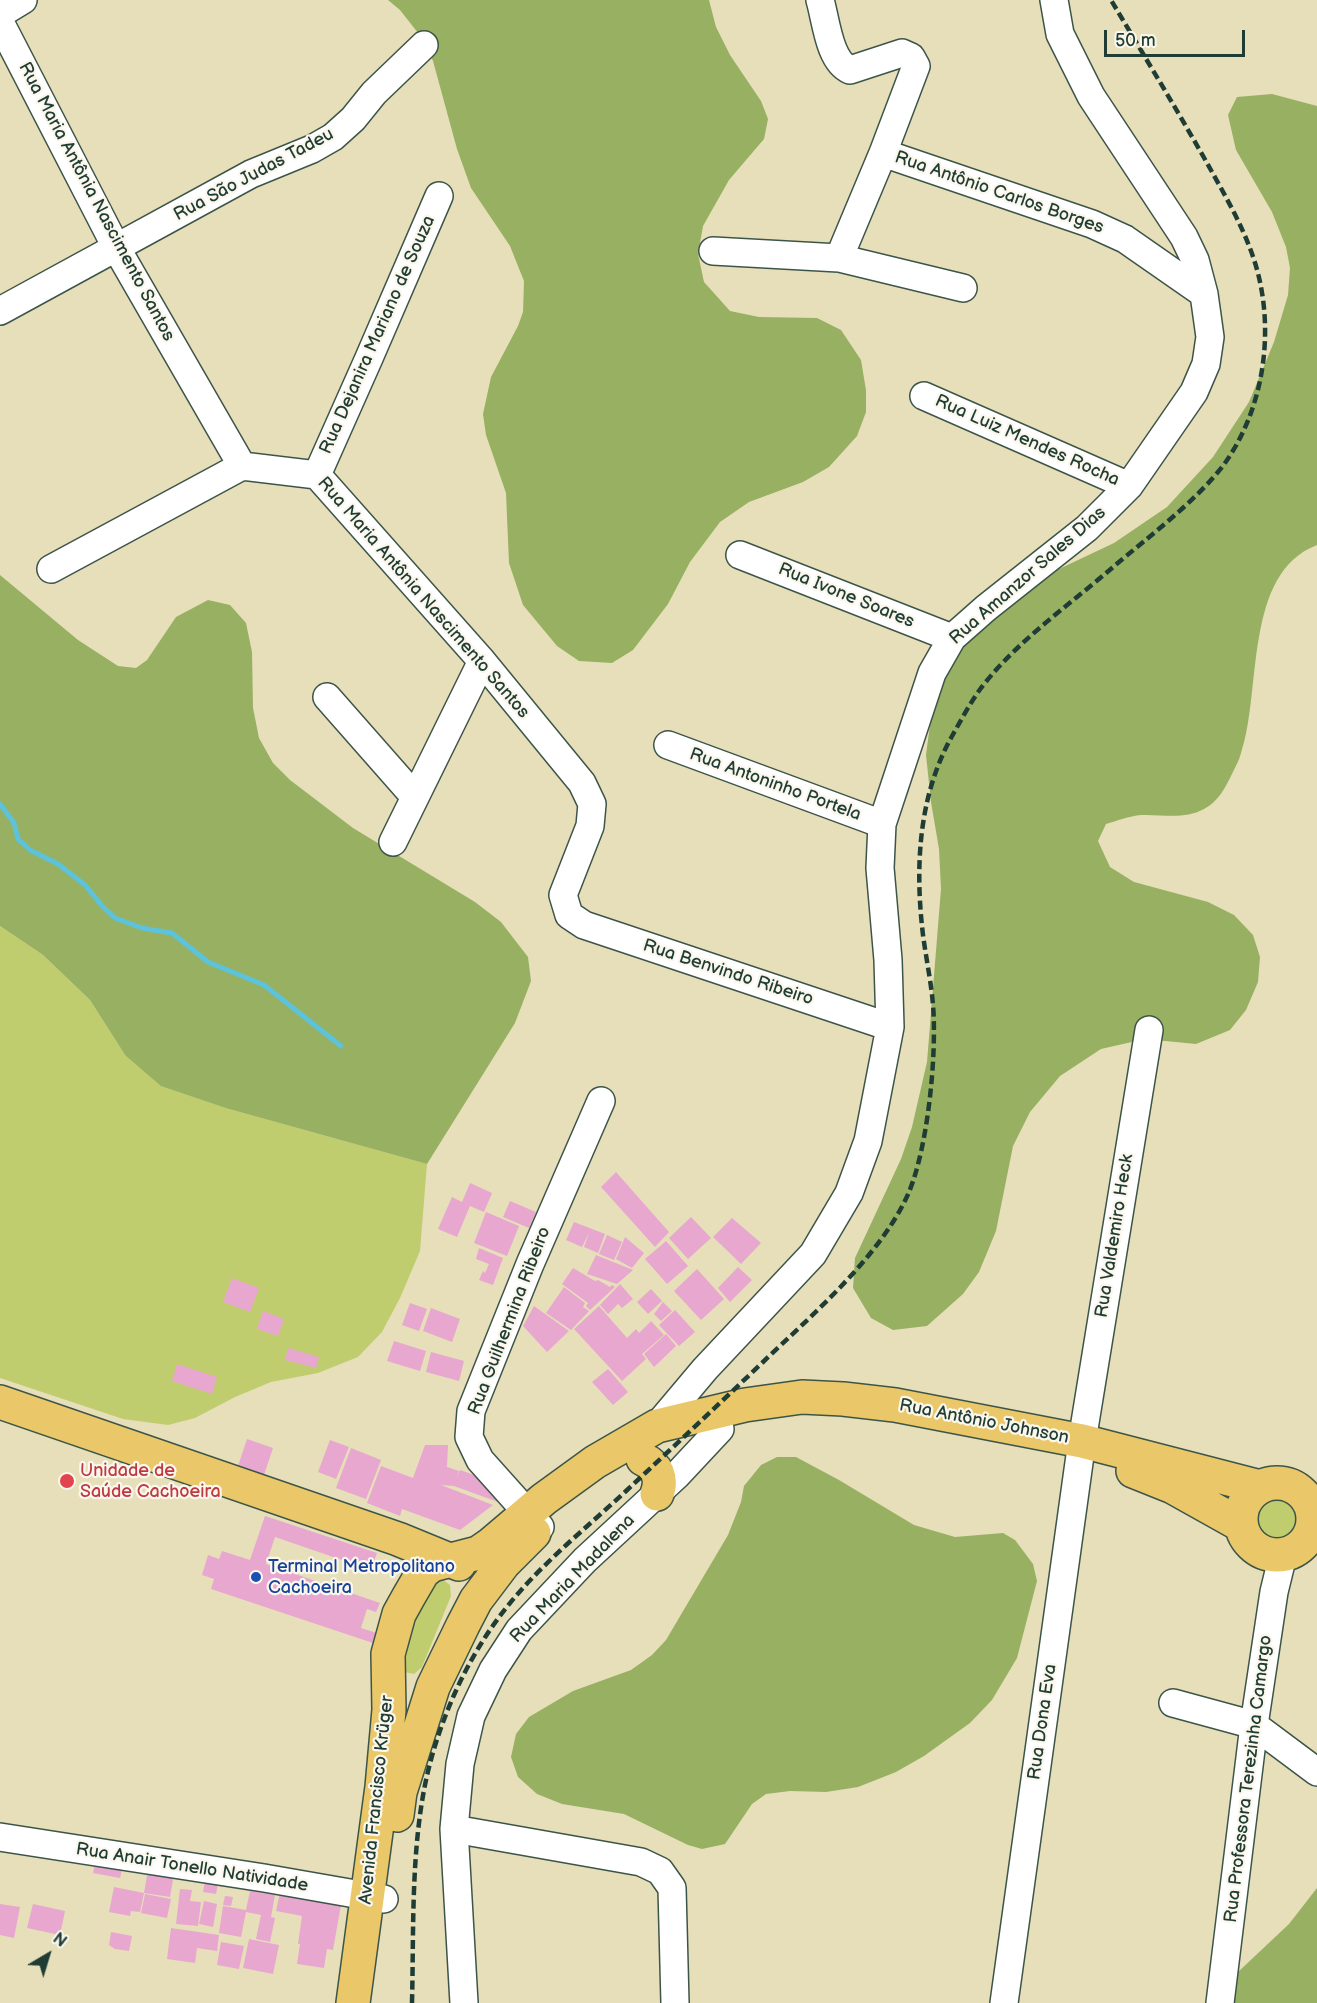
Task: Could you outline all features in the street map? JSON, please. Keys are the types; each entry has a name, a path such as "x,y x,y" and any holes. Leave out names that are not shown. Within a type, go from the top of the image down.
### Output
{"main road":[{"name":"Rua Antônio Johnson","path":"708,1425 802,1397 843,1399 895,1405 1081,1449 1260,1487"},
{"path":"0,1402 398,1539 438,1567 468,1574 474,1586 476,1600"},
{"name":"Avenida Francisco Krüger","path":"353,2003 400,1792 433,1687 476,1600 533,1520 595,1462 657,1426 708,1425"},
{"name":"Avenida Francisco Krüger","path":"370,2003 382,1788 389,1710 388,1654 399,1614 438,1567 478,1552 533,1520 559,1510 607,1476 708,1425"},
{"name":"Rua Antônio Johnson","path":"1081,1449 1173,1487 1241,1525"},
{"path":"643,1459 649,1462 658,1473 659,1487 667,1484"},
{"path":"1271,1483 1283,1483 1307,1519 1272,1555 1261,1552 1251,1545 1241,1525 1241,1514 1251,1493 1271,1483"},
{"path":"388,1670 395,1683 408,1691 418,1692 433,1687"}],"street":[{"path":"0,14 23,0"},
{"name":"Rua Antônio Carlos Borges","path":"820,0 835,55 842,66 849,70 902,53 911,57 916,66 839,258"},
{"name":"Rua Amanzor Sales Dias","path":"657,1426 705,1369 813,1254 849,1192 868,1141 890,1026 888,960 880,868 882,824 932,674 952,638 1087,528 1129,486 1194,392 1206,364 1210,337 1204,294 1195,260 1184,237 1091,96 1060,34 1054,0"},
{"name":"Rua Maria Antônia Nascimento Santos","path":"0,22 117,249 242,466 317,475 482,661 582,783 592,804 590,826 563,895 569,915"},
{"name":"Rua São Judas Tadeu","path":"0,311 251,174 312,149 333,137 424,45"},
{"name":"Rua Antônio Carlos Borges","path":"883,153 1092,224 1125,239 1204,294"},
{"name":"Rua Dejanira Mariano de Souza","path":"317,475 439,196"},
{"path":"713,251 839,258 963,288"},
{"name":"Rua Luiz Mendes Rocha","path":"924,396 1129,486"},
{"path":"51,569 242,466"},
{"name":"Rua Ivone Soares","path":"740,555 952,638"},
{"path":"393,842 482,661"},
{"path":"327,697 415,797"},
{"name":"Rua Antoninho Portela","path":"668,745 882,824"},
{"name":"Rua Benvindo Ribeiro","path":"569,915 584,924 890,1026"},
{"name":"Rua Valdemiro Heck","path":"1081,1449 1149,1030"},
{"name":"Rua Guilhermina Ribeiro","path":"533,1520 480,1460 469,1437 471,1411 530,1264 602,1101"},
{"path":"705,1369 708,1425"},
{"name":"Rua Maria Madalena","path":"464,2003 454,1829 460,1764 471,1716 493,1670 519,1630 585,1560 667,1484 708,1425"},
{"name":"Rua Dona Eva","path":"1004,2003 1081,1449"},
{"name":"Rua Professora Terezinha Camargo","path":"1220,2003 1254,1725 1274,1592 1307,1519"},
{"path":"1173,1703 1254,1725 1317,1772"},
{"path":"454,1829 641,1862 660,1871 672,1888 675,2003"},
{"name":"Rua Anair Tonello Natividade","path":"0,1837 264,1878 376,1898"}],"green space":[{"path":"388,0 709,0 716,27 730,55 761,101 768,119 764,139 729,180 703,226 698,254 704,282 730,311 759,317 817,318 841,330 861,360 866,390 866,412 857,436 829,467 803,482 749,502 720,522 690,562 668,604 633,650 612,663 579,661 557,646 523,605 509,563 506,493 486,435 483,414 491,377 523,312 524,281 510,246 471,188 457,149 433,61 422,38 400,10"},
{"path":"1272,94 1317,106 1317,545 1293,559 1277,581 1266,607 1259,637 1247,728 1239,759 1221,794 1209,806 1189,814 1141,815 1106,824 1098,841 1110,867 1134,882 1208,902 1234,915 1253,935 1260,957 1258,982 1246,1010 1230,1030 1196,1044 1145,1039 1101,1049 1060,1076 1030,1112 1013,1146 996,1231 979,1272 963,1294 927,1326 893,1330 871,1318 853,1288 855,1258 901,1159 912,1127 927,1062 941,889 939,849 926,755 933,702 962,639 1040,578 1114,543 1167,507 1213,457 1249,402 1274,342 1288,295 1290,268 1286,247 1272,212 1236,150 1228,115 1237,97"},
{"path":"0,575 78,640 118,666 136,668 147,660 176,617 208,600 230,605 246,623 252,652 253,708 259,738 273,763 290,780 353,828 475,902 501,922 528,957 531,981 515,1023 427,1164 229,1109 161,1086 125,1055 90,1000 43,955 0,926"},
{"path":"0,926 43,955 90,1000 125,1055 229,1109 427,1164 420,1251 400,1298 382,1332 358,1357 318,1373 271,1382 235,1397 195,1418 168,1425 123,1419 0,1378"},
{"path":"777,1457 796,1457 914,1525 955,1537 1003,1533 1015,1540 1033,1564 1037,1581 1017,1658 992,1700 970,1723 924,1756 896,1772 858,1787 826,1792 790,1791 766,1794 752,1804 725,1844 702,1849 688,1845 624,1814 562,1804 537,1794 518,1777 511,1757 516,1734 529,1717 573,1691 631,1670 652,1655 666,1640 728,1535 741,1502 744,1486 761,1465"},
{"path":"1272,1495 1282,1495 1295,1502 1302,1515 1302,1525 1295,1538 1282,1545 1272,1545 1263,1541 1256,1534 1252,1525 1252,1515 1256,1506 1263,1499"},
{"path":"442,1579 450,1585 451,1596 422,1667 414,1674 404,1672 399,1665 426,1584"},
{"path":"1317,1888 1317,2003 1221,2003 1238,1972 1289,1924"}],"building":[{"path":"616,1172 669,1232 655,1247 601,1187"},
{"path":"470,1183 492,1193 484,1212 470,1206 457,1237 438,1229 452,1197 462,1202"},
{"path":"510,1201 536,1212 529,1228 503,1217"},
{"path":"486,1212 519,1226 507,1256 474,1243"},
{"path":"691,1217 711,1238 688,1259 669,1238"},
{"path":"732,1218 761,1243 741,1264 713,1237"},
{"path":"574,1222 605,1234 598,1253 584,1247 589,1233 582,1247 566,1240"},
{"path":"607,1235 622,1242 614,1260 599,1254"},
{"path":"625,1237 644,1253 632,1268 616,1259"},
{"path":"666,1241 688,1266 667,1284 645,1259"},
{"path":"479,1248 503,1258 493,1285 479,1280 489,1264 476,1259"},
{"path":"596,1255 633,1270 617,1284 587,1274"},
{"path":"738,1267 752,1280 730,1302 718,1288"},
{"path":"573,1268 595,1281 598,1280 610,1287 612,1285 615,1287 590,1310 586,1306 588,1303 562,1284"},
{"path":"697,1269 724,1299 701,1320 674,1291"},
{"path":"232,1278 259,1288 250,1312 223,1302"},
{"path":"620,1284 633,1299 622,1308 618,1304 608,1314 600,1305"},
{"path":"564,1287 585,1303 583,1307 589,1311 571,1330 546,1313"},
{"path":"651,1289 662,1301 648,1314 637,1302"},
{"path":"663,1302 672,1311 661,1321 654,1314"},
{"path":"410,1303 427,1309 419,1331 402,1325"},
{"path":"534,1306 569,1331 547,1352 523,1326"},
{"path":"599,1306 627,1338 636,1329 639,1333 651,1321 664,1335 642,1354 646,1359 622,1381 574,1329"},
{"path":"431,1308 460,1319 452,1342 423,1331"},
{"path":"675,1310 695,1332 679,1346 659,1325"},
{"path":"263,1311 284,1319 278,1336 257,1329"},
{"path":"666,1334 676,1346 654,1367 644,1354"},
{"path":"394,1341 426,1351 420,1371 387,1361"},
{"path":"288,1348 319,1357 316,1368 285,1360"},
{"path":"431,1352 464,1361 459,1381 426,1372"},
{"path":"177,1364 217,1377 212,1394 172,1381"},
{"path":"608,1369 628,1392 613,1405 592,1382"},
{"path":"247,1439 273,1448 263,1478 237,1469"},
{"path":"330,1440 349,1447 336,1479 318,1472"},
{"path":"425,1445 448,1445 447,1467 459,1471 456,1479 460,1470 497,1483 498,1502 454,1486 441,1485 493,1505 460,1530 402,1509 400,1516 367,1503 381,1466 413,1478"},
{"path":"351,1448 381,1460 366,1499 336,1488"},
{"name":"Terminal Metropolitano Cachoeira","path":"265,1516 377,1553 371,1570 275,1537 266,1564 380,1603 376,1612 367,1609 361,1628 377,1633 373,1643 211,1589 214,1579 202,1575 208,1555 219,1559 222,1551 250,1560"},
{"path":"96,1859 123,1865 120,1878 93,1873"},
{"path":"148,1870 174,1874 170,1897 144,1893"},
{"path":"205,1881 218,1884 216,1894 203,1892"},
{"path":"114,1887 144,1893 140,1912 131,1911 130,1916 109,1912"},
{"path":"180,1889 192,1890 190,1901 201,1902 198,1926 176,1924"},
{"path":"250,1891 275,1895 271,1917 275,1918 270,1942 256,1939 261,1915 246,1912 241,1937 219,1933 223,1906 246,1910"},
{"path":"280,1892 341,1905 333,1950 327,1949 324,1968 297,1964 302,1916 276,1911"},
{"path":"145,1894 171,1899 167,1918 141,1913"},
{"path":"225,1896 233,1897 231,1906 223,1905"},
{"path":"204,1901 217,1904 213,1927 199,1924"},
{"path":"0,1904 20,1907 14,1938 0,1935"},
{"path":"33,1904 65,1911 60,1935 27,1928"},
{"path":"171,1928 219,1935 217,1951 197,1948 195,1963 167,1959"},
{"path":"111,1932 132,1936 129,1951 115,1949 109,1945"},
{"path":"249,1939 279,1945 273,1974 243,1968"},
{"path":"221,1942 244,1946 239,1969 217,1965"}],"waterway":[{"path":"0,804 14,823 18,839 30,850 58,864 85,885 115,918 142,928 172,933 208,962 264,985 341,1046"}],"railway":[{"path":"412,2003 413,1910 417,1847 425,1785 445,1717 462,1678 482,1642 519,1592 548,1562 711,1411 844,1283 882,1239 909,1192 916,1173 926,1126 934,1049 933,1005 923,935 919,885 922,834 932,785 951,738 969,706 995,671 1044,625 1201,491 1225,463 1247,422 1261,376 1264,353 1264,305 1256,266 1238,221 1207,163 1111,0"}],"place":[{"name":"Unidade de Saúde Cachoeira","path":"67,1481"},
{"name":"Terminal Metropolitano Cachoeira","path":"256,1577"}]}
